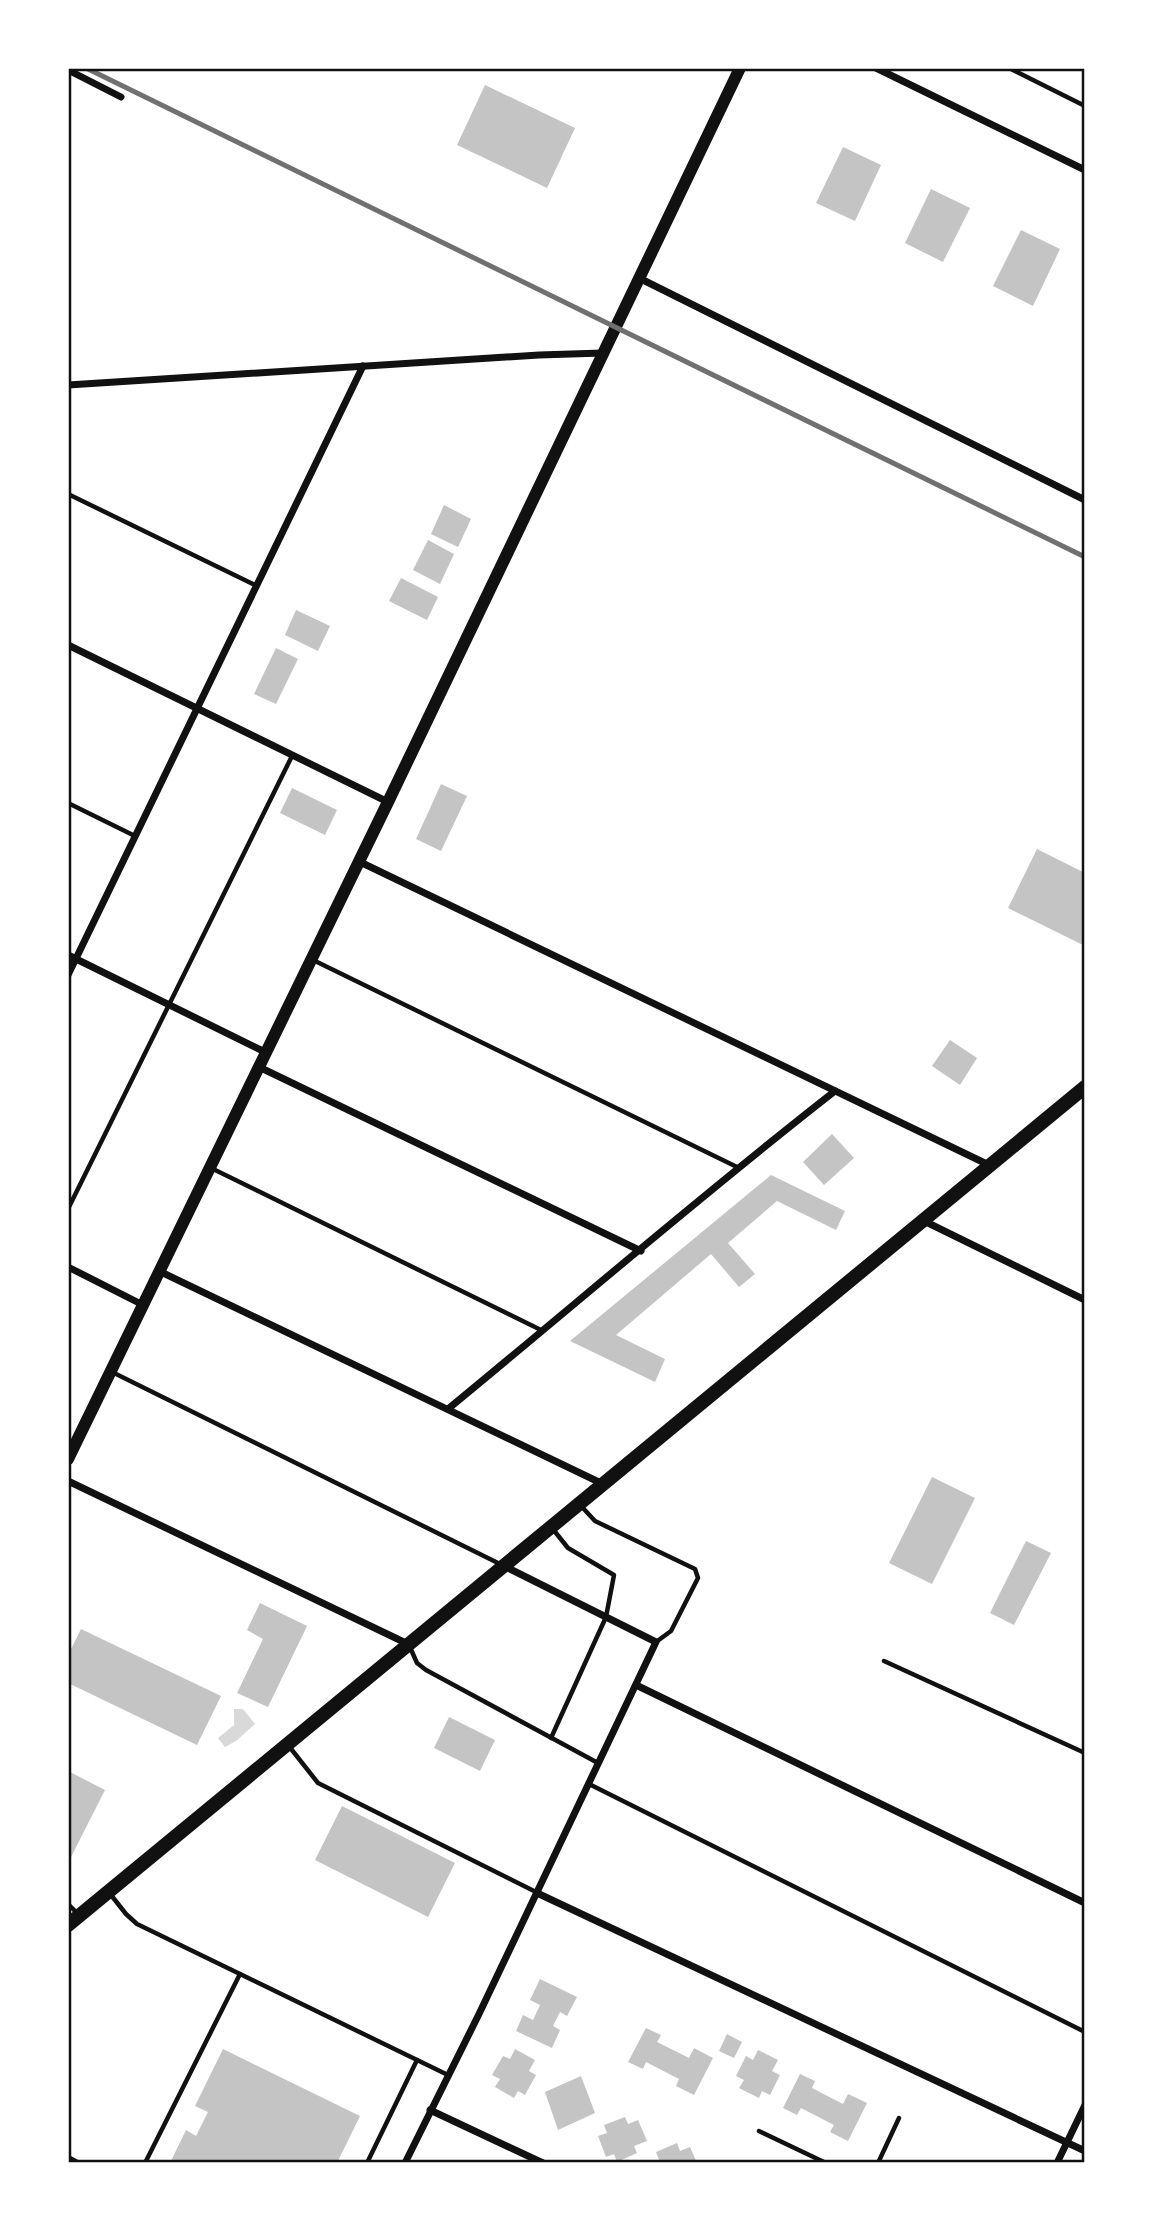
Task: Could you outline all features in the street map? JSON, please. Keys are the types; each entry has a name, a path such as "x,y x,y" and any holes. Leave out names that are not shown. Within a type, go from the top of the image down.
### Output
{"main road":[{"path":"74,1920 1085,1087"}],"street":[{"path":"68,1459 388,802 740,68"},
{"path":"876,68 1085,170"},
{"path":"68,70 121,97"},
{"path":"639,278 1085,500"},
{"path":"68,385 603,353"},
{"path":"68,975 72,957 199,709 363,366"},
{"path":"68,645 388,802"},
{"path":"358,861 991,1166"},
{"path":"72,957 265,1052"},
{"path":"258,1066 641,1251"},
{"path":"448,1409 641,1251 737,1167 835,1090"},
{"path":"924,1221 1085,1300"},
{"path":"68,1267 143,1305"},
{"path":"159,1271 603,1484"},
{"path":"68,1481 409,1644"},
{"path":"405,2163 656,1642 504,1566"},
{"path":"635,1685 1085,1903"},
{"path":"537,1893 1085,2151"},
{"path":"1057,2163 1085,2105"},
{"path":"430,2110 543,2163"}],"lane":[{"path":"1009,68 1085,106"},
{"path":"68,494 258,586"},
{"path":"68,1209 292,755"},
{"path":"68,803 136,836"},
{"path":"310,959 737,1167"},
{"path":"210,1167 543,1331"},
{"path":"111,1371 504,1566"},
{"path":"579,1503 595,1521 697,1572 698,1578 671,1631 656,1642"},
{"path":"550,1527 568,1548 614,1575 606,1617 551,1738"},
{"path":"409,1644 417,1663 426,1670 598,1763"},
{"path":"884,1661 1085,1753"},
{"path":"287,1744 318,1783 537,1893"},
{"path":"589,1784 1085,2032"},
{"path":"109,1891 137,1924 448,2075"},
{"path":"68,1904 74,1920"},
{"path":"145,2163 240,1973"},
{"path":"367,2163 417,2060"},
{"path":"878,2163 899,2119"},
{"path":"759,2131 827,2163"},
{"path":"68,2158 79,2163"}],"shaded area":[{"path":"234,1709 243,1709 255,1724 225,1747 218,1738 234,1725"}],"building":[{"path":"485,85 575,128 547,188 457,145"},
{"path":"843,147 881,165 855,221 816,203"},
{"path":"931,189 970,208 943,262 905,243"},
{"path":"1021,230 1060,249 1033,306 993,286"},
{"path":"444,505 471,519 458,547 431,534"},
{"path":"428,540 454,554 440,584 413,570"},
{"path":"401,578 438,597 427,620 389,601"},
{"path":"296,610 330,626 318,651 285,635"},
{"path":"276,648 298,659 276,704 254,694"},
{"path":"441,784 467,796 441,851 416,839"},
{"path":"292,788 337,810 325,835 280,813"},
{"path":"1037,849 1085,873 1085,946 1008,908"},
{"path":"950,1040 977,1058 960,1085 932,1066"},
{"path":"832,1134 854,1158 824,1185 803,1162"},
{"path":"771,1175 845,1211 836,1230 777,1201 728,1243 755,1274 739,1287 711,1254 616,1335 665,1359 655,1382 570,1341"},
{"path":"932,1477 975,1498 932,1584 889,1563"},
{"path":"1026,1541 1051,1553 1014,1625 990,1613"},
{"path":"260,1603 307,1626 268,1707 237,1693 263,1639 247,1630"},
{"path":"81,1629 221,1696 197,1745 68,1683 68,1655"},
{"path":"449,1717 495,1740 480,1771 434,1748"},
{"path":"68,1771 105,1790 68,1863"},
{"path":"342,1806 455,1863 428,1917 315,1860"},
{"path":"540,1979 577,1997 567,2016 560,2012 553,2026 560,2030 552,2048 516,2031 523,2015 533,2020 540,2005 530,2000"},
{"path":"646,2028 661,2035 657,2042 689,2058 694,2048 713,2058 694,2095 676,2086 679,2079 646,2062 643,2069 628,2062"},
{"path":"727,2034 742,2042 734,2058 719,2051"},
{"path":"223,2049 360,2116 337,2163 170,2163 186,2130 196,2136 208,2112 195,2106"},
{"path":"515,2049 535,2060 529,2071 536,2075 525,2095 518,2091 514,2098 495,2087 500,2079 492,2075 503,2056 510,2059"},
{"path":"758,2050 778,2060 772,2071 780,2075 770,2095 762,2091 759,2098 739,2088 744,2080 736,2076 746,2056 753,2060"},
{"path":"800,2074 815,2081 812,2088 843,2104 848,2094 867,2103 848,2141 830,2132 834,2125 801,2108 797,2115 783,2108"},
{"path":"581,2076 595,2113 558,2130 545,2092"},
{"path":"625,2117 628,2124 638,2120 647,2141 634,2146 637,2153 617,2162 614,2154 606,2157 598,2136 607,2133 604,2125"},
{"path":"677,2143 680,2151 690,2147 697,2163 651,2163 659,2160 656,2152"}],"railway":[{"path":"86,68 1085,557"}]}
